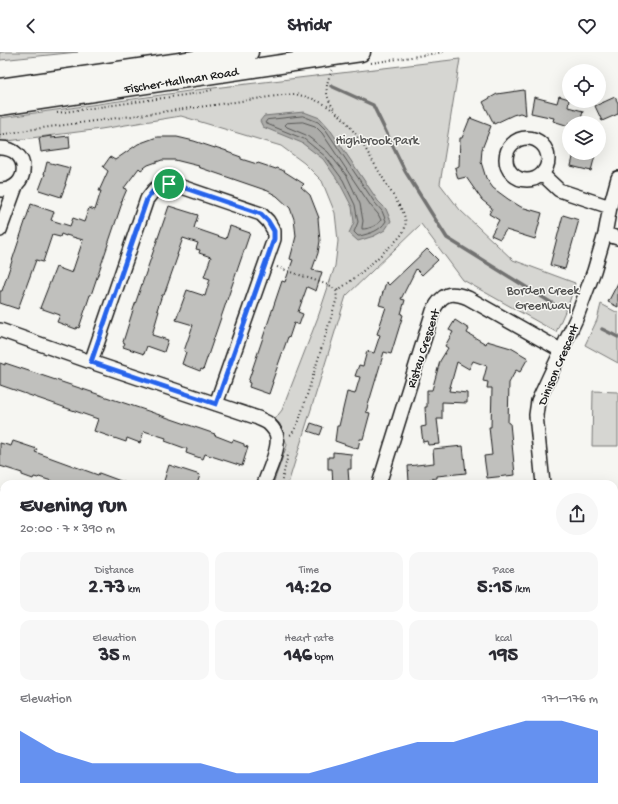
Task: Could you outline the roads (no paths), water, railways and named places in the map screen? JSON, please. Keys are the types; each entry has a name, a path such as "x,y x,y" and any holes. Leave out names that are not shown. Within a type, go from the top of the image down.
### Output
{"main road":[{"name":"Fischer-Hallman Road","path":"0,88 249,52"},
{"name":"Fischer-Hallman Road","path":"0,106 361,52"}],"street":[{"path":"0,148 9,149 16,153 21,158 24,168 23,176 16,186 0,230"},
{"path":"542,174 559,190 610,206"},
{"name":"Dinison Crescent","path":"544,480 536,416 538,401 576,319 594,271 605,234 610,206 618,178"},
{"path":"91,362 147,199 161,184 176,185 261,214 268,221 274,231 274,239 216,404"},
{"path":"0,190 9,189 16,186"},
{"path":"605,234 618,238"},
{"name":"Ristau Crescent","path":"380,480 433,311 438,302 445,296 452,293 468,298 562,351"},
{"path":"0,330 258,418 270,424 280,438 265,480"}],"water":[{"path":"304,112 320,118 329,128 378,201 386,209 391,221 385,230 374,236 358,241 349,233 354,222 352,207 339,182 323,159 302,143 263,127 260,121 264,116"}],"waterway":[{"path":"331,86 373,105 405,171 447,238 555,305"},
{"path":"602,329 618,337"}],"park label":[{"name":"Highbrook Park","path":"377,139"},
{"name":"Borden Creek Greenway","path":"543,296"}]}
